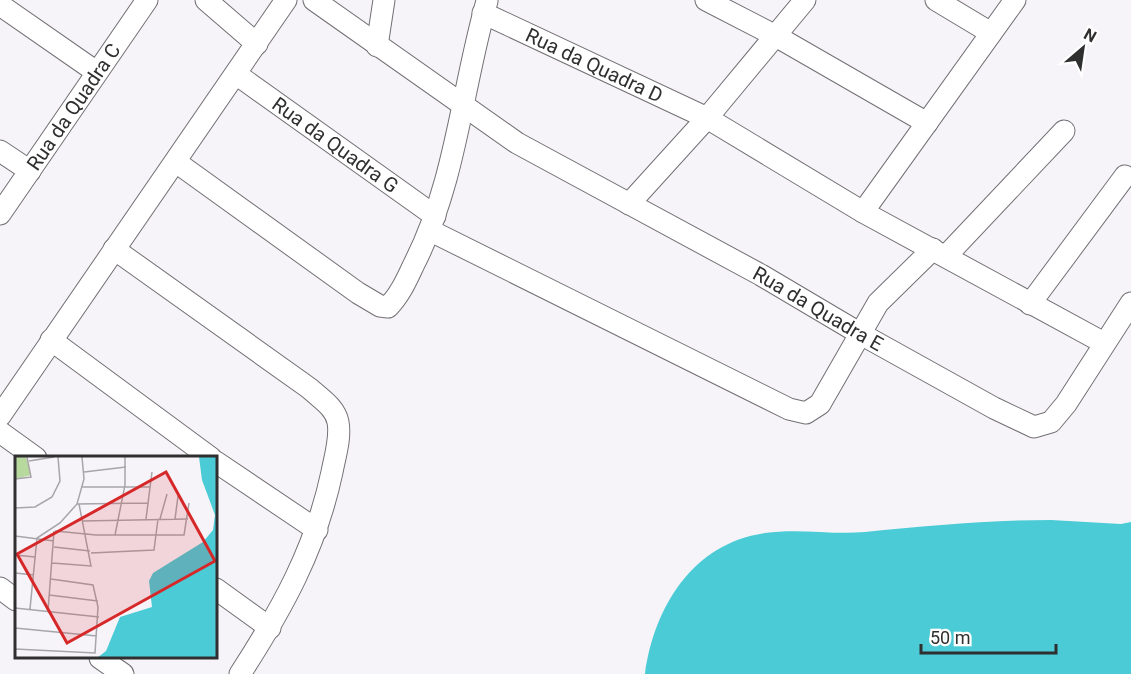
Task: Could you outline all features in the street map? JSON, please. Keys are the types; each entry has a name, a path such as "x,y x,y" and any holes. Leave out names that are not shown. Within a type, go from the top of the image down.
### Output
{"street":[{"name":"Rua da Quadra C","path":"0,214 95,71 147,0"},
{"path":"206,0 256,44"},
{"path":"0,416 286,0"},
{"name":"Rua da Quadra E","path":"314,0 517,143 761,275 993,408 1034,427 1051,422 1131,303"},
{"path":"377,46 384,0"},
{"path":"706,0 774,35 927,123"},
{"path":"629,204 707,118 805,0"},
{"path":"936,0 991,33"},
{"path":"863,212 1015,0"},
{"path":"0,5 95,71"},
{"path":"176,162 358,293 380,306 387,306 399,293 433,224 465,105 485,6"},
{"name":"Rua da Quadra D","path":"485,6 707,118 863,212 1104,344"},
{"name":"Rua da Quadra G","path":"236,74 433,224 798,412 812,411 820,404 878,303 939,253 1064,131"},
{"path":"0,151 30,171"},
{"path":"1030,304 1125,176"},
{"path":"114,249 309,388 332,408 338,422 338,443 317,530 270,628 240,674"},
{"path":"51,340 208,456"},
{"path":"0,432 33,456"},
{"path":"218,463 317,530"},
{"path":"0,588 15,599"},
{"path":"218,590 270,628"},
{"path":"103,659 123,674"}],"water":[{"path":"1051,520 1121,524 1131,522 1131,674 645,674 657,625 681,582 698,564 717,550 740,539 778,532 853,533 981,522"}]}
